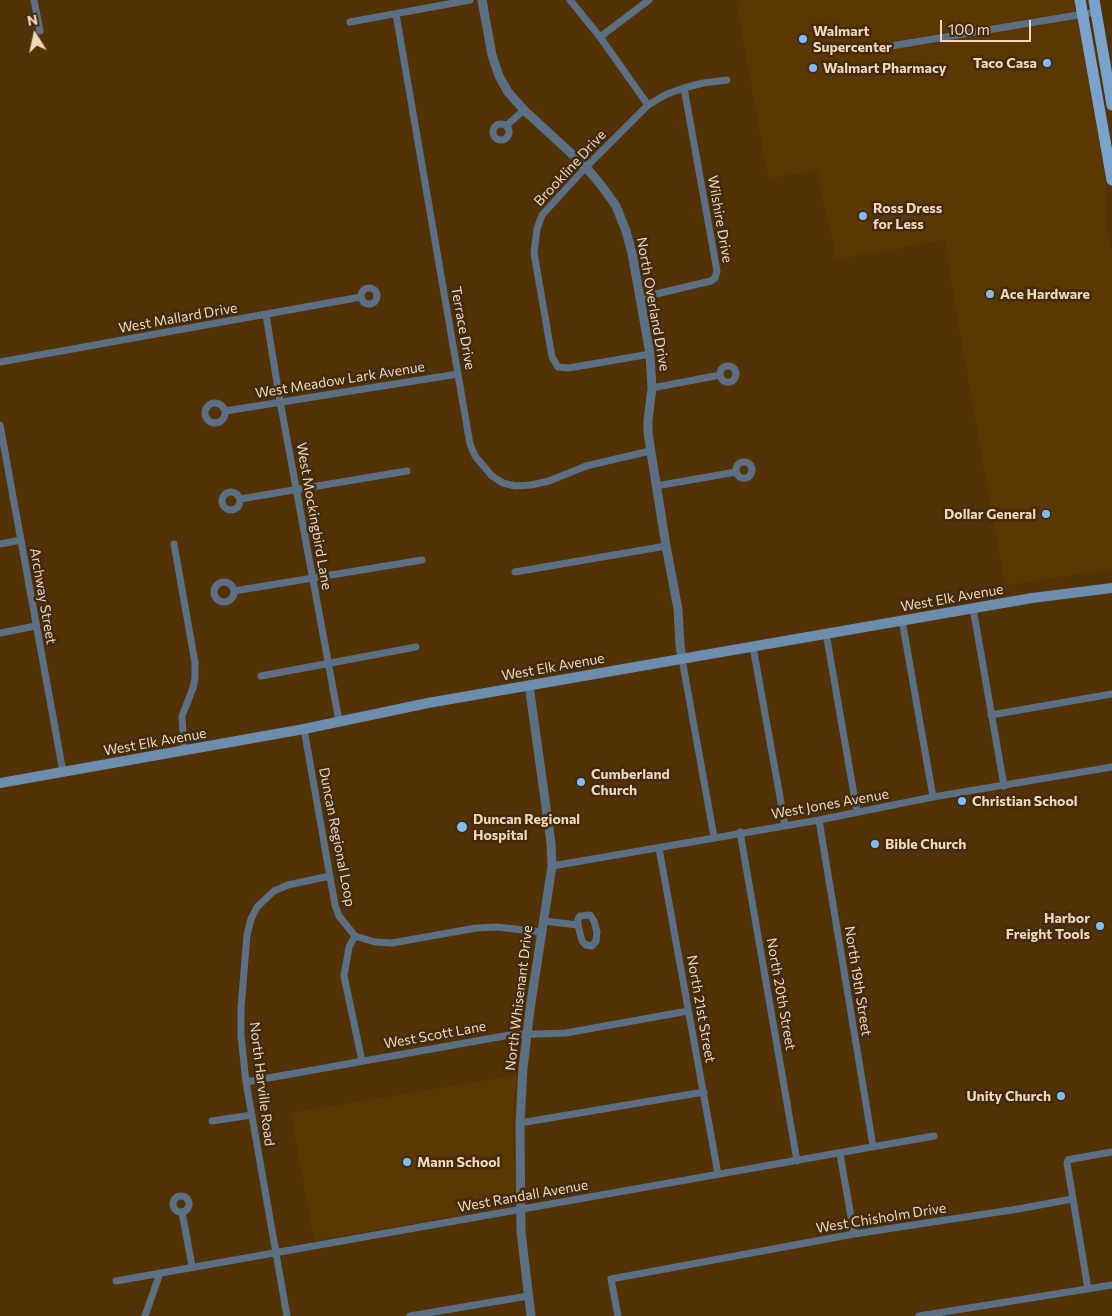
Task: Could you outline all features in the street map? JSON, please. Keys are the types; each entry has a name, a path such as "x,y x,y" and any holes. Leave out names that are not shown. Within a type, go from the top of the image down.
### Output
{"main road":[{"path":"1080,0 1112,180"},
{"path":"1094,0 1112,105"},
{"name":"West Elk Avenue","path":"0,783 304,729 428,703 529,685 1032,598 1112,588"}],"street":[{"path":"34,0 40,31"},
{"path":"350,22 470,0"},
{"name":"North Overland Drive","path":"482,0 492,55 499,76 508,92 524,110 586,167 616,206 626,230 632,253 650,354 652,388 648,420 650,450 678,609 682,659"},
{"path":"570,0 600,37 648,105"},
{"path":"600,37 649,0"},
{"path":"867,50 1096,12"},
{"name":"Terrace Drive","path":"396,14 470,444 474,456 492,476 502,483 515,486 549,481 586,466 650,450"},
{"name":"Brookline Drive","path":"650,354 569,368 558,367 552,357 534,253 537,228 542,215 586,167 648,105 667,94 684,88 727,80"},
{"name":"Wilshire Drive","path":"639,298 711,281 715,278 716,271 684,88"},
{"path":"506,126 524,110"},
{"name":"West Mallard Drive","path":"0,362 361,298"},
{"name":"West Mockingbird Lane","path":"266,315 339,721"},
{"name":"West Meadow Lark Avenue","path":"225,411 458,374"},
{"path":"652,388 720,376"},
{"name":"Archway Street","path":"0,425 3,455 21,540 63,772"},
{"path":"240,499 408,471"},
{"path":"656,486 736,472"},
{"path":"0,544 21,540"},
{"path":"174,544 195,663 193,688 182,716 184,750"},
{"path":"515,572 666,546"},
{"path":"234,590 422,560"},
{"path":"973,608 1004,786"},
{"path":"902,620 933,797"},
{"path":"0,633 36,626"},
{"path":"826,634 857,812"},
{"path":"262,676 416,647"},
{"path":"752,647 786,825"},
{"path":"682,659 714,837"},
{"name":"North Whisenant Drive","path":"529,685 551,844 552,866 541,932 523,1068 520,1123 520,1209 523,1261 531,1316"},
{"path":"991,715 1112,694"},
{"name":"Duncan Regional Loop","path":"304,729 335,905 339,916 355,936"},
{"name":"West Jones Avenue","path":"552,866 740,832 819,820 933,797 1112,767"},
{"name":"North 19th Street","path":"819,820 873,1146"},
{"name":"North 20th Street","path":"740,832 796,1161"},
{"name":"North 21st Street","path":"659,848 718,1174"},
{"name":"North Harville Road","path":"287,1316 246,1082 240,1036 247,935 251,919 257,907 274,891 288,885 330,876"},
{"path":"543,921 578,925"},
{"path":"362,1061 344,976 348,947 355,936 375,942 392,943 476,928 497,927 541,932"},
{"name":"West Scott Lane","path":"246,1082 510,1035 566,1033 688,1011"},
{"path":"520,1123 704,1092"},
{"path":"212,1121 252,1115"},
{"name":"West Randall Avenue","path":"116,1281 192,1266 276,1253 934,1136"},
{"path":"1088,1289 1072,1199 1068,1160 1112,1152"},
{"path":"840,1154 854,1234"},
{"name":"West Chisholm Drive","path":"618,1316 611,1280 854,1234 1072,1199"},
{"path":"182,1212 192,1266"},
{"path":"145,1316 160,1273"},
{"path":"919,1316 948,1314 1112,1285"},
{"path":"410,1316 528,1296"}],"shaded area":[{"path":"736,0 1074,0 1107,186 1105,215 1112,255 1112,569 1009,585 1003,574 945,240 836,259 817,171 768,178"},
{"name":"Mann School","path":"518,1075 513,1106 513,1157 517,1167 517,1201 515,1205 314,1241 291,1113"}],"place":[{"name":"Walmart Supercenter","path":"803,39"},
{"name":"Taco Casa","path":"1047,63"},
{"name":"Walmart Pharmacy","path":"813,68"},
{"name":"Ross Dress for Less","path":"863,216"},
{"name":"Ace Hardware","path":"990,294"},
{"name":"Dollar General","path":"1046,514"},
{"name":"Cumberland Church","path":"581,782"},
{"name":"Christian School","path":"962,801"},
{"name":"Duncan Regional Hospital","path":"462,827"},
{"name":"Bible Church","path":"875,844"},
{"name":"Harbor Freight Tools","path":"1100,926"},
{"name":"Unity Church","path":"1061,1096"},
{"name":"Mann School","path":"407,1162"}]}
